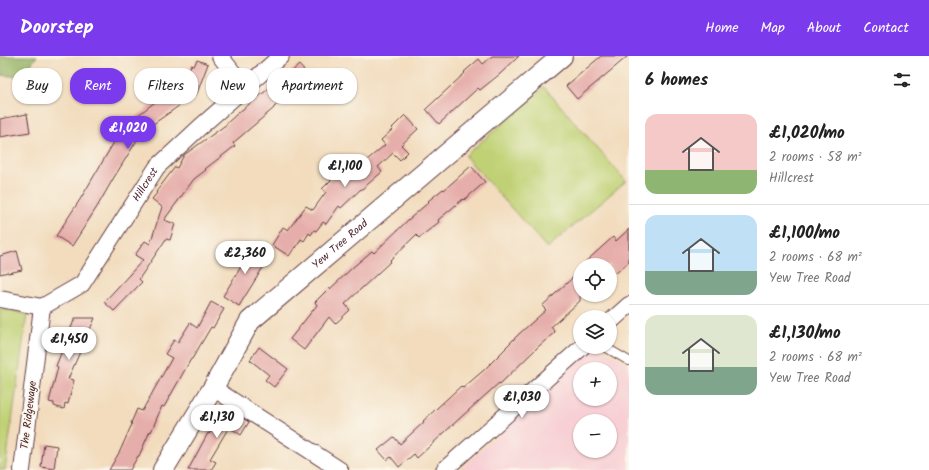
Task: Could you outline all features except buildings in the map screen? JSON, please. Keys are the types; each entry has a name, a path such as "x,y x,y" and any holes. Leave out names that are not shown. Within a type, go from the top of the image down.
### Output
{"street":[{"path":"220,56 229,68"},
{"name":"Hillcrest","path":"259,76 281,56"},
{"name":"Yew Tree Road","path":"163,470 213,388 250,321 557,57"},
{"name":"Hillcrest","path":"42,308 82,284 157,168 227,104"},
{"path":"0,299 42,308"},
{"path":"617,316 629,305"},
{"name":"The Ridgewaye","path":"22,470 42,308"},
{"path":"449,468 574,354"},
{"path":"213,388 340,470"}],"lane":[{"path":"617,354 629,361"}],"shaded area":[{"path":"585,354 610,354 629,365 629,470 460,470 573,365 573,406 617,406 617,362 577,362"}],"green space":[{"path":"0,56 37,56 28,68 12,68 12,76 0,75"},
{"path":"544,87 626,181 547,248 465,156"},
{"path":"0,309 27,314 5,470 0,470"}]}
